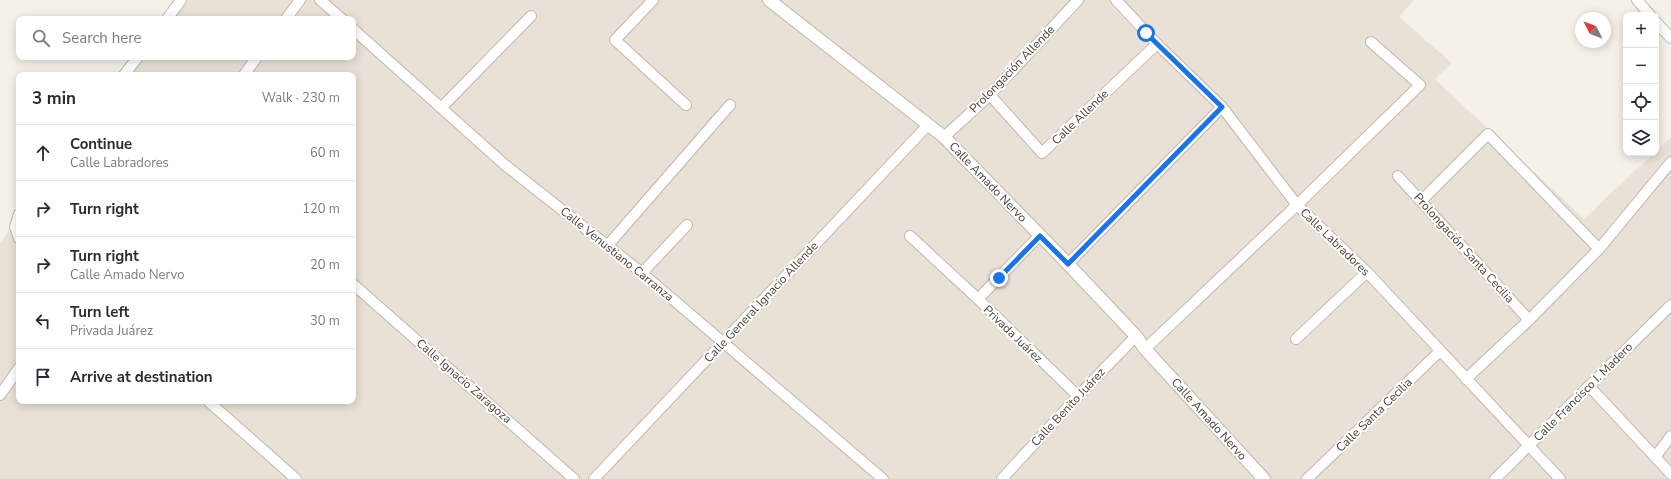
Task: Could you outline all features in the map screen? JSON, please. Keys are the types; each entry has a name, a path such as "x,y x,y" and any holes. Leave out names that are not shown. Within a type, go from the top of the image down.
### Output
{"street":[{"path":"169,16 181,0"},
{"path":"288,16 300,0"},
{"path":"320,0 339,16"},
{"path":"653,0 615,40 686,105"},
{"name":"Calle Amado Nervo","path":"769,0 944,137 1136,336 1145,349 1264,479"},
{"name":"Prolongación Allende","path":"944,137 990,95 1078,0"},
{"name":"Calle Labradores","path":"1116,0 1157,44 1222,107 1297,205 1367,272 1560,479"},
{"path":"1637,0 1647,12"},
{"path":"442,107 531,16"},
{"path":"1659,25 1671,38"},
{"name":"Calle Venustiano Carranza","path":"356,32 505,165 642,272 883,479"},
{"path":"1145,349 1420,86 1371,42"},
{"name":"Calle Allende","path":"990,95 1042,153 1157,44"},
{"path":"126,72 136,60"},
{"path":"246,72 255,60"},
{"path":"608,245 730,105"},
{"path":"1068,264 1222,107"},
{"name":"Calle General Ignacio Allende","path":"594,479 928,125"},
{"path":"1421,201 1488,134 1599,249"},
{"path":"1466,379 1529,320 1599,249 1671,164"},
{"name":"Prolongación Santa Cecilia","path":"1398,176 1529,320"},
{"path":"642,272 687,225"},
{"path":"910,236 978,299"},
{"name":"Privada Juárez","path":"1040,236 978,299 1078,396"},
{"path":"1296,339 1367,272"},
{"name":"Calle Ignacio Zaragoza","path":"356,287 574,479"},
{"name":"Calle Francisco I. Madero","path":"1495,479 1671,305"},
{"name":"Calle Benito Juárez","path":"1002,479 1078,396 1136,336"},
{"name":"Calle Santa Cecilia","path":"1307,479 1440,351"},
{"path":"0,395 16,372"},
{"path":"1589,386 1671,474"},
{"path":"211,404 296,479"},
{"path":"1655,457 1671,436"}],"shaded area":[{"path":"174,0 1414,0 1399,17 1452,63 1435,79 1584,219 1651,156 1659,156 1659,148 1671,137 1671,479 0,479 0,243 16,221 16,404 356,404 356,72 123,72 131,60 356,60 356,16 163,16"}],"route":[{"path":"999,278 1040,236 1068,264 1222,107 1146,33"}]}
